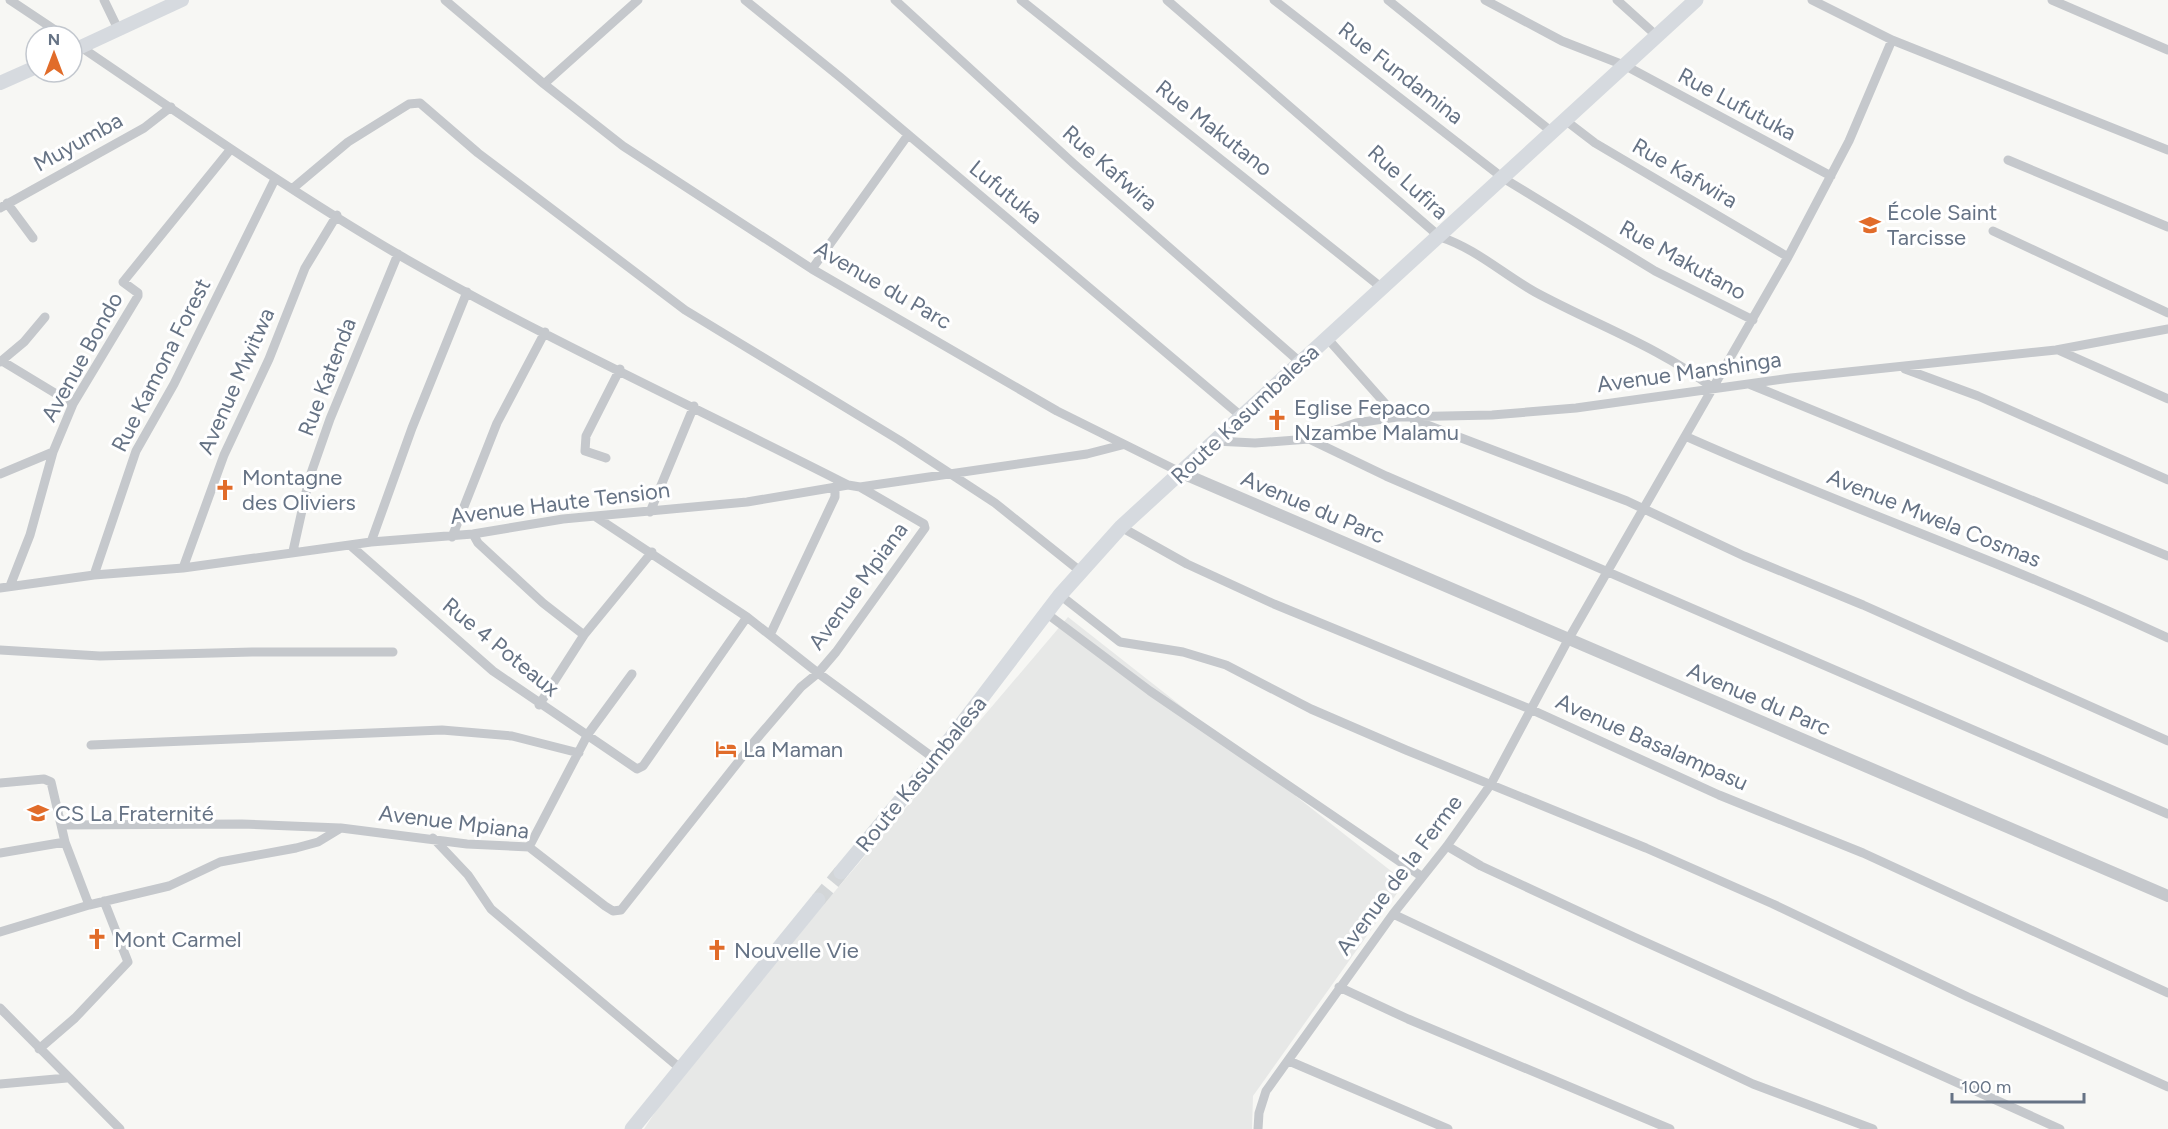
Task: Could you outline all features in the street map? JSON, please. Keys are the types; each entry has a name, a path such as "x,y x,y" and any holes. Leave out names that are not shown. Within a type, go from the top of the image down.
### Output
{"highway":[{"name":"Route Kasumbalesa","path":"841,872 935,759 1059,595 1121,527 1696,0"},
{"path":"632,1129 818,900"}],"main road":[{"path":"84,42 182,0"},
{"path":"0,83 24,72"}],"street":[{"path":"10,0 46,24"},
{"path":"104,0 118,29"},
{"name":"Avenue du Parc","path":"445,0 544,84 623,146 813,269 1122,445 1568,640 2168,896"},
{"path":"544,84 638,0"},
{"name":"Lufutuka","path":"745,0 1241,416"},
{"name":"Rue Kafwira","path":"895,0 1074,164 1301,363"},
{"name":"Rue Makutano","path":"1021,0 1382,288"},
{"name":"Rue Lufira","path":"1167,0 1440,237 1461,244 1550,300 1672,360 1713,388"},
{"name":"Rue Fundamina","path":"1274,0 1503,178"},
{"path":"1388,0 1552,132"},
{"name":"Rue Lufutuka","path":"1485,0 1563,41 1626,66 1831,176"},
{"path":"1617,0 1658,37"},
{"path":"1812,0 1892,39 2168,150"},
{"path":"2052,0 2168,50"},
{"name":"Avenue de la Ferme","path":"1258,1129 1259,1113 1266,1091 1393,914 1447,846 1491,784 1530,709 1553,672 1568,640 1788,257 1865,107 1892,39"},
{"path":"84,52 171,107 275,179 398,254 544,332 848,485"},
{"path":"292,189 348,142 409,104 420,103 478,153 684,310 899,440 946,473 995,503 1080,571"},
{"name":"Muyumba","path":"4,206 144,128 171,107"},
{"name":"Rue Kafwira","path":"1565,120 1618,158 1788,257"},
{"path":"813,269 908,135"},
{"name":"Avenue Bondo","path":"5,587 30,534 53,452 74,404 138,296 138,292 123,282 230,150"},
{"path":"2008,160 2168,227"},
{"name":"Rue Makutano","path":"1503,178 1655,271 1753,320"},
{"name":"Rue Kamona Forest","path":"94,575 136,451 174,384 275,179"},
{"path":"4,206 33,238"},
{"name":"Avenue Mwitwa","path":"183,568 224,455 269,358 306,268 337,215"},
{"path":"1994,231 2168,313"},
{"name":"Rue Katenda","path":"293,551 309,479 330,419 398,254"},
{"path":"371,542 412,428 467,292"},
{"path":"45,316 24,342 1,361 74,404"},
{"name":"Avenue Manshinga","path":"1215,441 1255,443 1309,439 1356,423 1397,417 1492,415 1576,408 1713,388 2056,350 2168,329"},
{"path":"452,537 497,423 544,332"},
{"path":"1327,338 1397,417"},
{"path":"2056,350 2168,399"},
{"path":"1903,368 1978,396 2168,480"},
{"path":"606,458 585,451 584,445 586,436 620,369"},
{"path":"1749,384 2168,556"},
{"path":"650,512 694,406"},
{"path":"1408,418 1644,509 1744,556 1863,605 2168,741"},
{"name":"Avenue Mwela Cosmas","path":"1685,436 1764,471 2061,589 2168,638"},
{"path":"1309,439 1386,476 1608,573 2168,814"},
{"name":"Avenue Haute Tension","path":"5,587 94,575 183,568 371,542 452,537 534,523 595,516 747,502 848,485 860,487 1087,454 1122,445"},
{"path":"0,474 53,452"},
{"path":"770,634 835,497 835,487"},
{"name":"Avenue Mpiana","path":"61,825 242,824 341,828 467,844 529,847 605,906 613,911 621,910 754,742 809,678 818,673 925,528 924,524 860,487"},
{"path":"595,516 747,617 818,673 935,759"},
{"name":"Avenue Basalampasu","path":"1121,527 1187,564 1275,604 1530,709 1719,795 1863,853 2168,993"},
{"path":"473,534 478,543 527,588 584,635"},
{"name":"Rue 4 Poteaux","path":"350,545 493,671 539,705 637,769 643,766 747,617"},
{"path":"539,705 584,635 652,552"},
{"path":"1059,595 1120,642 1183,652 1226,665 1311,709 1773,904 1968,998 2168,1087"},
{"path":"1046,613 1150,691 1421,876"},
{"path":"0,651 100,656 252,652 393,652"},
{"path":"529,847 588,735 632,674"},
{"path":"91,745 442,730 512,736 579,753"},
{"path":"0,783 49,780 65,842 90,905"},
{"path":"0,932 104,901 169,886 220,862 307,845 341,828"},
{"path":"433,838 468,875 491,909 681,1069"},
{"path":"0,854 65,842"},
{"path":"1447,846 1481,866 1634,937 2060,1129"},
{"path":"39,1049 75,1018 128,962 104,901"},
{"path":"1393,914 1752,1084 1873,1129"},
{"path":"1340,987 1450,1037 1670,1129"},
{"path":"0,1008 120,1129"},
{"path":"1289,1061 1448,1129"},
{"path":"0,1084 67,1078"}],"shaded area":[{"path":"1068,617 1405,882 1253,1096 1252,1129 644,1129 683,1070"}],"tunnel":[{"path":"818,900 841,872"}],"place":[{"name":"École Saint Tarcisse","path":"1870,225"},
{"name":"Eglise Fepaco Nzambe Malamu","path":"1277,420"},
{"name":"Montagne des Oliviers","path":"225,490"},
{"name":"La Maman","path":"726,749"},
{"name":"CS La Fraternité","path":"38,813"},
{"name":"Mont Carmel","path":"97,939"},
{"name":"Nouvelle Vie","path":"717,950"}]}
